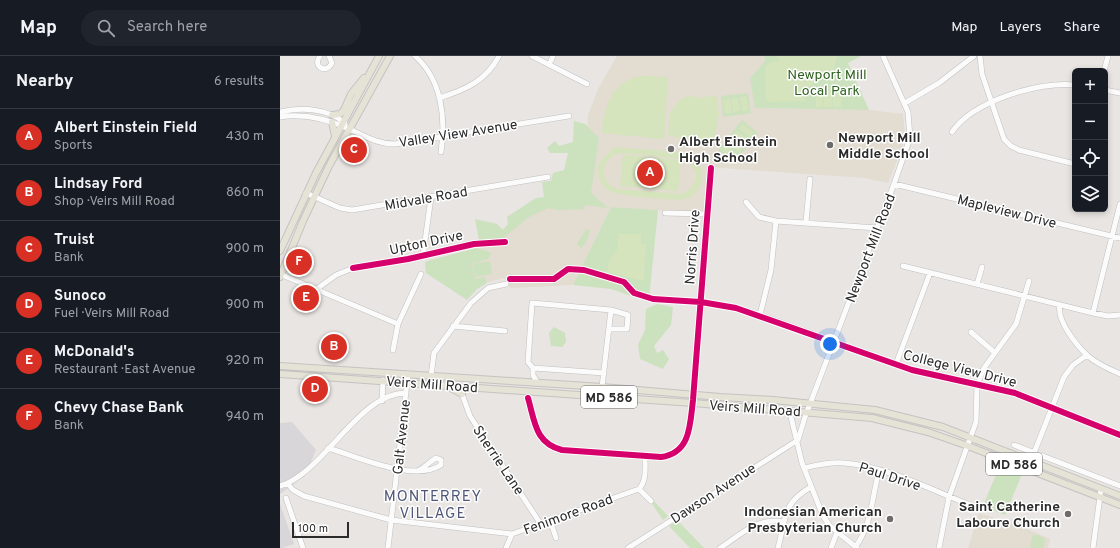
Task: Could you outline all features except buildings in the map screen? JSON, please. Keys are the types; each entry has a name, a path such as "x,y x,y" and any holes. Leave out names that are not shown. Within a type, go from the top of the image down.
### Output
{"main road":[{"path":"280,250 306,193 368,75 380,56"},
{"path":"280,275 315,196 349,129 390,56"},
{"path":"332,115 340,114 344,110 357,85 368,75"},
{"path":"332,122 335,137"},
{"name":"Veirs Mill Road","path":"280,366 602,387 693,399 872,418 928,432 968,446 1120,505"},
{"name":"Veirs Mill Road","path":"280,374 382,380 406,383 811,404 875,410 943,427 1120,496"},
{"path":"442,385 462,394"}],"street":[{"path":"320,56 317,60 317,64 320,68 325,70 329,68 332,63 329,56"},
{"path":"416,56 426,68 439,98 444,123 441,152"},
{"path":"439,98 458,92 475,84 492,68 499,56"},
{"path":"532,56 587,84"},
{"path":"549,65 553,56"},
{"name":"Newport Mill Road","path":"798,440 807,412 894,184 910,138 909,120 905,103 883,56"},
{"path":"905,103 939,83 974,56"},
{"path":"980,56 982,74 1004,139 1011,146 1019,150 1072,163"},
{"path":"1105,68 1108,56"},
{"path":"952,132 965,117 1015,92 1039,86 1072,85"},
{"path":"1108,91 1120,93"},
{"path":"280,112 304,109 332,115 349,129"},
{"path":"280,117 301,115 342,124"},
{"name":"Valley View Avenue","path":"349,129 370,140 389,144 569,116"},
{"name":"Norris Drive","path":"528,398 538,434 542,440 555,448 645,456 668,456 682,448 688,437 693,399 706,214 711,168"},
{"name":"Midvale Road","path":"306,193 340,208 352,210 548,177"},
{"path":"806,222 810,179"},
{"name":"Mapleview Drive","path":"894,184 1120,238"},
{"path":"423,256 431,197"},
{"path":"746,202 759,217 776,221 877,228"},
{"path":"1093,313 1120,204"},
{"path":"665,213 706,214"},
{"path":"760,315 771,270 776,221"},
{"name":"Upton Drive","path":"318,288 336,275 353,268 423,256 474,244 505,242"},
{"path":"903,266 1093,313 1108,316 1120,315"},
{"path":"977,284 982,267"},
{"path":"896,364 930,273"},
{"path":"394,350 398,324 421,274"},
{"path":"280,275 318,288 398,324"},
{"path":"939,548 949,497 976,422 977,385 984,368 994,352 1016,324 1029,281"},
{"path":"431,376 434,352 478,295 488,288 506,284"},
{"name":"College View Drive","path":"701,302 736,308 760,315 924,374 1015,393 1120,435"},
{"path":"537,382 533,375 533,368 528,362 532,303 611,310 628,316 627,329 609,329"},
{"path":"1060,305 1061,317 1067,330 1087,355 1106,368 1120,374"},
{"path":"602,387 611,310"},
{"path":"453,326 505,331"},
{"path":"971,332 994,352"},
{"path":"1034,453 1064,377 1073,366 1087,355"},
{"path":"533,368 604,373"},
{"name":"Galt Avenue","path":"388,548 408,374"},
{"path":"527,382 533,375"},
{"path":"382,380 382,401"},
{"path":"280,486 288,484 313,466 328,448 364,413 382,401 398,394 406,393"},
{"name":"Sherrie Lane","path":"462,394 470,416 540,523"},
{"name":"Newport Mill Road","path":"791,417 804,468 824,516 837,532 857,547"},
{"name":"Dawson Avenue","path":"628,548 798,440"},
{"path":"1014,445 1120,486"},
{"path":"328,448 398,469 417,471"},
{"path":"645,456 643,485 639,489 651,501"},
{"name":"Paul Drive","path":"804,468 828,463 843,463 864,466 879,470 972,506"},
{"path":"857,547 869,522 879,470"},
{"name":"Fenimore Road","path":"288,484 293,490 304,496 391,520 512,534 639,489"},
{"path":"778,548 783,522 790,503 799,493 811,487"},
{"path":"1093,548 1101,488"},
{"path":"286,498 303,548"},
{"path":"550,520 556,538"},
{"path":"720,548 760,522 770,520 783,522"},
{"path":"831,548 837,532"},
{"path":"506,548 512,534"}],"shaded area":[{"path":"617,56 764,56 765,61 750,78 756,108 869,110 903,114 905,137 888,183 865,178 708,167 703,213 611,207 573,285 510,288 504,278 481,284 426,270 429,260 478,249 482,239 503,237 528,216 555,202 583,201 588,115 598,89"},
{"path":"292,422 316,450 305,476 280,494 280,423"},
{"path":"280,504 294,544 282,548 280,548"},
{"path":"979,513 1028,529 1050,539 1048,548 968,548"}],"green space":[{"name":"Newport Mill Local Park","path":"764,56 861,56 848,63 869,110 755,108 750,78 765,61"},
{"path":"776,56 837,56 833,72 824,73 806,89 805,101 769,102 766,99 765,67 771,62 781,61"},
{"path":"640,76 668,77 664,137 662,139 602,133 607,105 611,97 622,84"},
{"path":"816,91 823,91 823,107 816,107"},
{"path":"824,91 832,91 832,107 824,107"},
{"path":"833,91 841,91 841,107 833,107"},
{"path":"748,93 751,113 723,117 721,96"},
{"path":"716,95 719,113 714,140 712,142 668,136 670,113 681,99 689,96 700,98"},
{"path":"746,96 748,110 742,111 740,97"},
{"path":"738,98 740,111 733,112 731,99"},
{"path":"730,99 732,113 725,113 723,100"},
{"path":"742,120 758,133 734,163 718,150"},
{"path":"574,121 585,124 599,138 591,193 608,208 585,205 584,209 559,210 548,208 529,217 502,239 479,240 475,219 497,224 503,230 508,224 507,217 536,198 544,197 542,182 551,181 553,173 564,170 568,153 550,153 547,148 555,141 559,146 573,142"},
{"path":"743,124 753,132 750,137 739,129"},
{"path":"737,131 748,139 744,144 733,136"},
{"path":"731,138 742,147 739,152 728,143"},
{"path":"726,145 737,154 733,159 722,151"},
{"path":"613,147 687,153 696,160 700,166 702,171 702,181 695,194 686,199 660,199 615,193 605,188 601,183 598,171 600,163","holes":["620,153 684,159 689,161 696,173 696,180 689,190 682,194 617,189 606,181 604,175 605,164 614,155"]},
{"path":"623,155 681,160 678,191 620,186"},
{"path":"611,207 658,210 649,300 634,297 611,289 573,285"},
{"path":"586,229 590,231 588,238 581,248 577,244"},
{"path":"618,234 641,234 641,244 646,244 644,279 642,281 607,272 610,258 617,251"},
{"path":"476,248 492,253 488,259 472,264 475,279 485,277 487,283 477,289 467,300 426,273 425,262"},
{"path":"490,261 492,274 475,277 473,264"},
{"path":"657,304 673,307 671,325 654,346 657,353 663,350 669,359 663,369 640,359 638,345 645,330 646,309"},
{"path":"554,327 565,333 566,342 562,347 551,346 549,333"},
{"path":"1000,465 1022,474 1005,515 983,506"},
{"path":"652,499 668,516 663,520 651,502"},
{"path":"678,521 704,548 690,548 669,526"},
{"path":"1033,535 1039,535 1045,539 1044,548 1030,548"}],"cycle path":[{"path":"528,398 535,423 541,437 553,447 562,450 661,457 671,454 684,444 689,428 693,400 711,168"},
{"path":"353,268 408,259 474,244 505,242"},
{"path":"510,279 554,279 568,269 584,270 624,282 634,293 653,299 701,302 736,308 912,370 1015,393 1120,435"}],"place":[{"name":"Newport Mill Middle School","path":"830,145"},
{"name":"Albert Einstein High School","path":"671,149"},
{"name":"Truist","path":"354,150"},
{"name":"Albert Einstein Field","path":"650,173"},
{"name":"Chevy Chase Bank","path":"299,262"},
{"name":"McDonald's","path":"306,298"},
{"name":"Lindsay Ford","path":"334,347"},
{"name":"Sunoco","path":"315,389"},
{"name":"Saint Catherine Laboure Church","path":"1068,514"},
{"name":"Indonesian American Presbyterian Church","path":"890,519"}],"district":[{"name":"MONTERREY VILLAGE","path":"433,504"}]}
